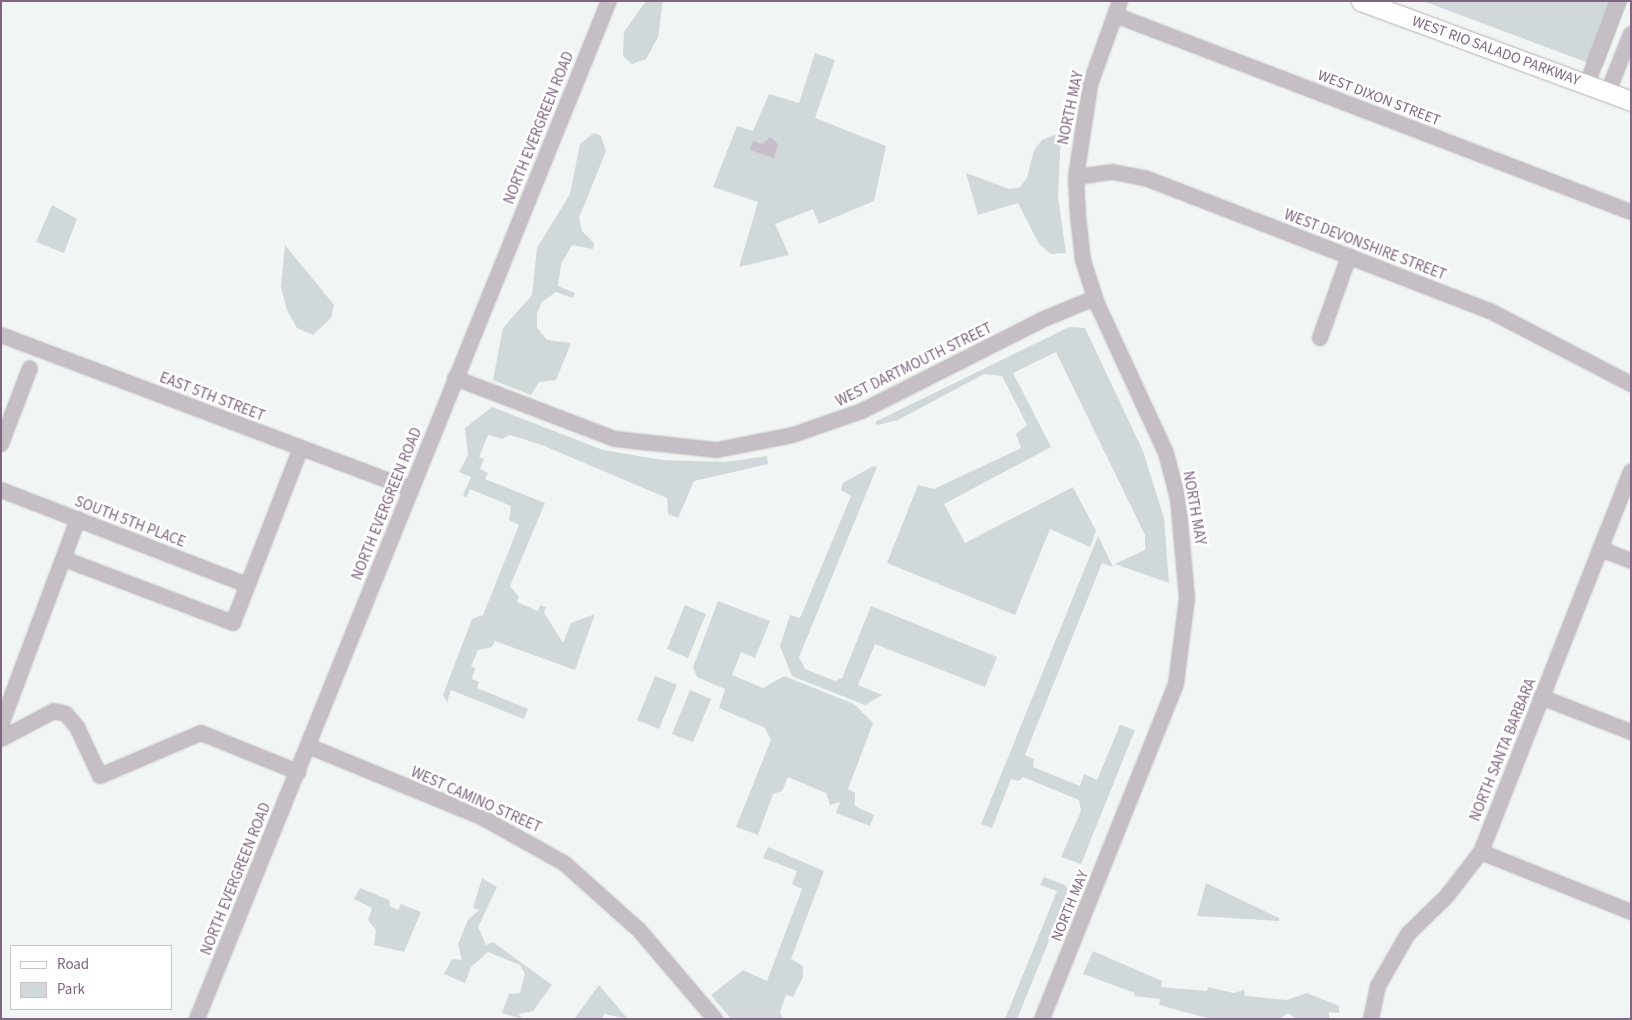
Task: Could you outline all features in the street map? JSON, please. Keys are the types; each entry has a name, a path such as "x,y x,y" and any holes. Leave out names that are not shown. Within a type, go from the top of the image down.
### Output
{"main road":[{"name":"WEST RIO SALADO PARKWAY","path":"1361,1 1631,101"}],"street":[{"name":"NORTH EVERGREEN ROAD","path":"197,1019 609,1"},
{"name":"NORTH MAY","path":"1042,1019 1176,684 1188,598 1178,499 1166,453 1095,298 1083,260 1076,177 1090,85 1120,1"},
{"path":"1587,84 1618,1"},
{"name":"WEST DIXON STREET","path":"1115,15 1631,212"},
{"path":"1608,92 1631,34"},
{"name":"WEST DEVONSHIRE STREET","path":"1076,177 1113,172 1145,178 1490,311 1631,384"},
{"path":"1320,338 1349,256"},
{"name":"WEST DARTMOUTH STREET","path":"455,378 615,439 717,450 794,435 862,411 1044,319 1095,298"},
{"name":"EAST 5TH STREET","path":"1,335 411,489"},
{"path":"1,444 30,368"},
{"path":"64,558 233,623 301,448"},
{"name":"NORTH SANTA BARBARA","path":"1370,1019 1378,986 1408,934 1446,897 1481,852 1631,472"},
{"name":"SOUTH 5TH PLACE","path":"1,490 247,585"},
{"path":"1,725 78,519"},
{"path":"1600,549 1631,561"},
{"path":"1541,697 1631,732"},
{"path":"1,739 54,711 66,714 77,727 100,776 201,732 298,772"},
{"name":"WEST CAMINO STREET","path":"308,746 481,817 564,863 633,924 715,1019"},
{"path":"1481,852 1631,912"}],"green space":[{"path":"646,1 663,1 658,37 646,59 632,64 623,56 624,32"},
{"path":"1423,1 1628,1 1602,68"},
{"path":"815,53 835,60 815,118 886,146 874,201 819,224 813,209 775,224 789,255 739,267 758,202 713,187 737,126 753,131 769,94 799,103"},
{"path":"1061,132 1058,197 1066,253 1051,254 1039,244 1018,203 978,215 966,173 1009,189 1019,188 1027,178 1034,150 1042,140"},
{"path":"594,133 601,136 606,151 579,218 582,231 594,243 593,249 572,245 561,264 558,286 575,293 573,298 556,292 542,302 537,313 537,328 547,340 571,343 556,380 539,382 531,395 493,380 503,328 532,295 537,248 570,194 580,144"},
{"path":"52,205 77,219 64,253 36,242"},
{"path":"285,245 334,305 331,318 313,335 297,328 287,310 281,287"},
{"path":"1069,327 1085,328 1143,451 1164,518 1169,583 1115,564 1145,550 1145,535 1056,352 1013,373 1051,447 944,504 965,543 1073,487 1096,531 1090,547 1050,529 1015,615 887,563 918,485 934,489 1021,448 1016,434 1027,425 1002,376 984,374 898,420 877,425 875,422"},
{"path":"492,407 603,450 662,460 725,462 767,456 768,464 694,481 678,518 668,514 667,498 542,445 510,435 502,439 488,435 479,457 484,459 480,469 488,473 485,479 545,503 510,586 519,597 517,602 538,611 540,605 546,607 544,613 563,643 571,623 595,614 575,670 495,641 492,647 478,650 471,666 475,668 472,679 479,682 477,688 528,709 524,719 451,690 447,702 443,695 472,619 483,615 519,525 509,520 511,506 470,489 466,498 463,495 471,477 459,472 468,455 465,428"},
{"path":"873,466 877,467 799,657 805,669 835,681 842,678 871,606 997,657 985,687 875,644 858,685 882,695 865,705 792,676 780,646 790,615 800,618 851,496 841,490 843,483"},
{"path":"1098,536 1113,567 1102,563 1025,755 1034,759 1033,767 1080,786 1084,774 1097,780 1120,725 1135,730 1081,864 1061,857 1081,811 1079,800 1023,777 1019,781 1011,779 992,828 981,824"},
{"path":"718,601 770,621 755,658 741,652 732,675 763,688 784,676 854,704 873,723 848,789 855,793 855,806 874,815 870,826 836,813 840,802 830,805 826,793 788,777 782,791 773,794 758,835 736,827 771,740 765,728 719,708 725,689 697,677 693,667"},
{"path":"685,605 706,614 688,658 667,649"},
{"path":"655,676 677,685 659,729 637,720"},
{"path":"690,690 711,699 693,742 672,734"},
{"path":"768,847 824,871 791,959 803,966 803,977 793,997 786,995 780,1012 783,1019 731,1019 711,995 743,970 767,981 802,889 792,884 797,871 763,858"},
{"path":"1044,877 1065,885 1069,892 1017,1019 1005,1019 1057,891 1040,885"},
{"path":"482,878 497,887 478,927 486,945 493,942 552,985 533,1011 518,1014 523,1019 502,1013 509,994 520,993 525,974 520,965 488,952 471,967 465,983 444,974 452,959 462,960 458,944 468,920 479,910 473,908"},
{"path":"1206,883 1279,918 1279,921 1197,916"},
{"path":"360,888 389,900 390,906 398,910 401,904 421,912 404,952 374,945 376,930 368,920 372,908 354,899"},
{"path":"1093,951 1162,981 1161,987 1207,991 1208,987 1233,993 1244,990 1245,996 1287,1000 1307,993 1339,1006 1339,1013 1329,1012 1329,1019 1296,1019 1288,1013 1279,1019 1211,1019 1159,1005 1160,999 1134,996 1135,993 1083,974"},
{"path":"599,985 628,1019 604,1014 602,1019 574,1019"}],"shaded area":[{"path":"770,137 778,144 774,158 750,150 753,141 763,144"}]}
